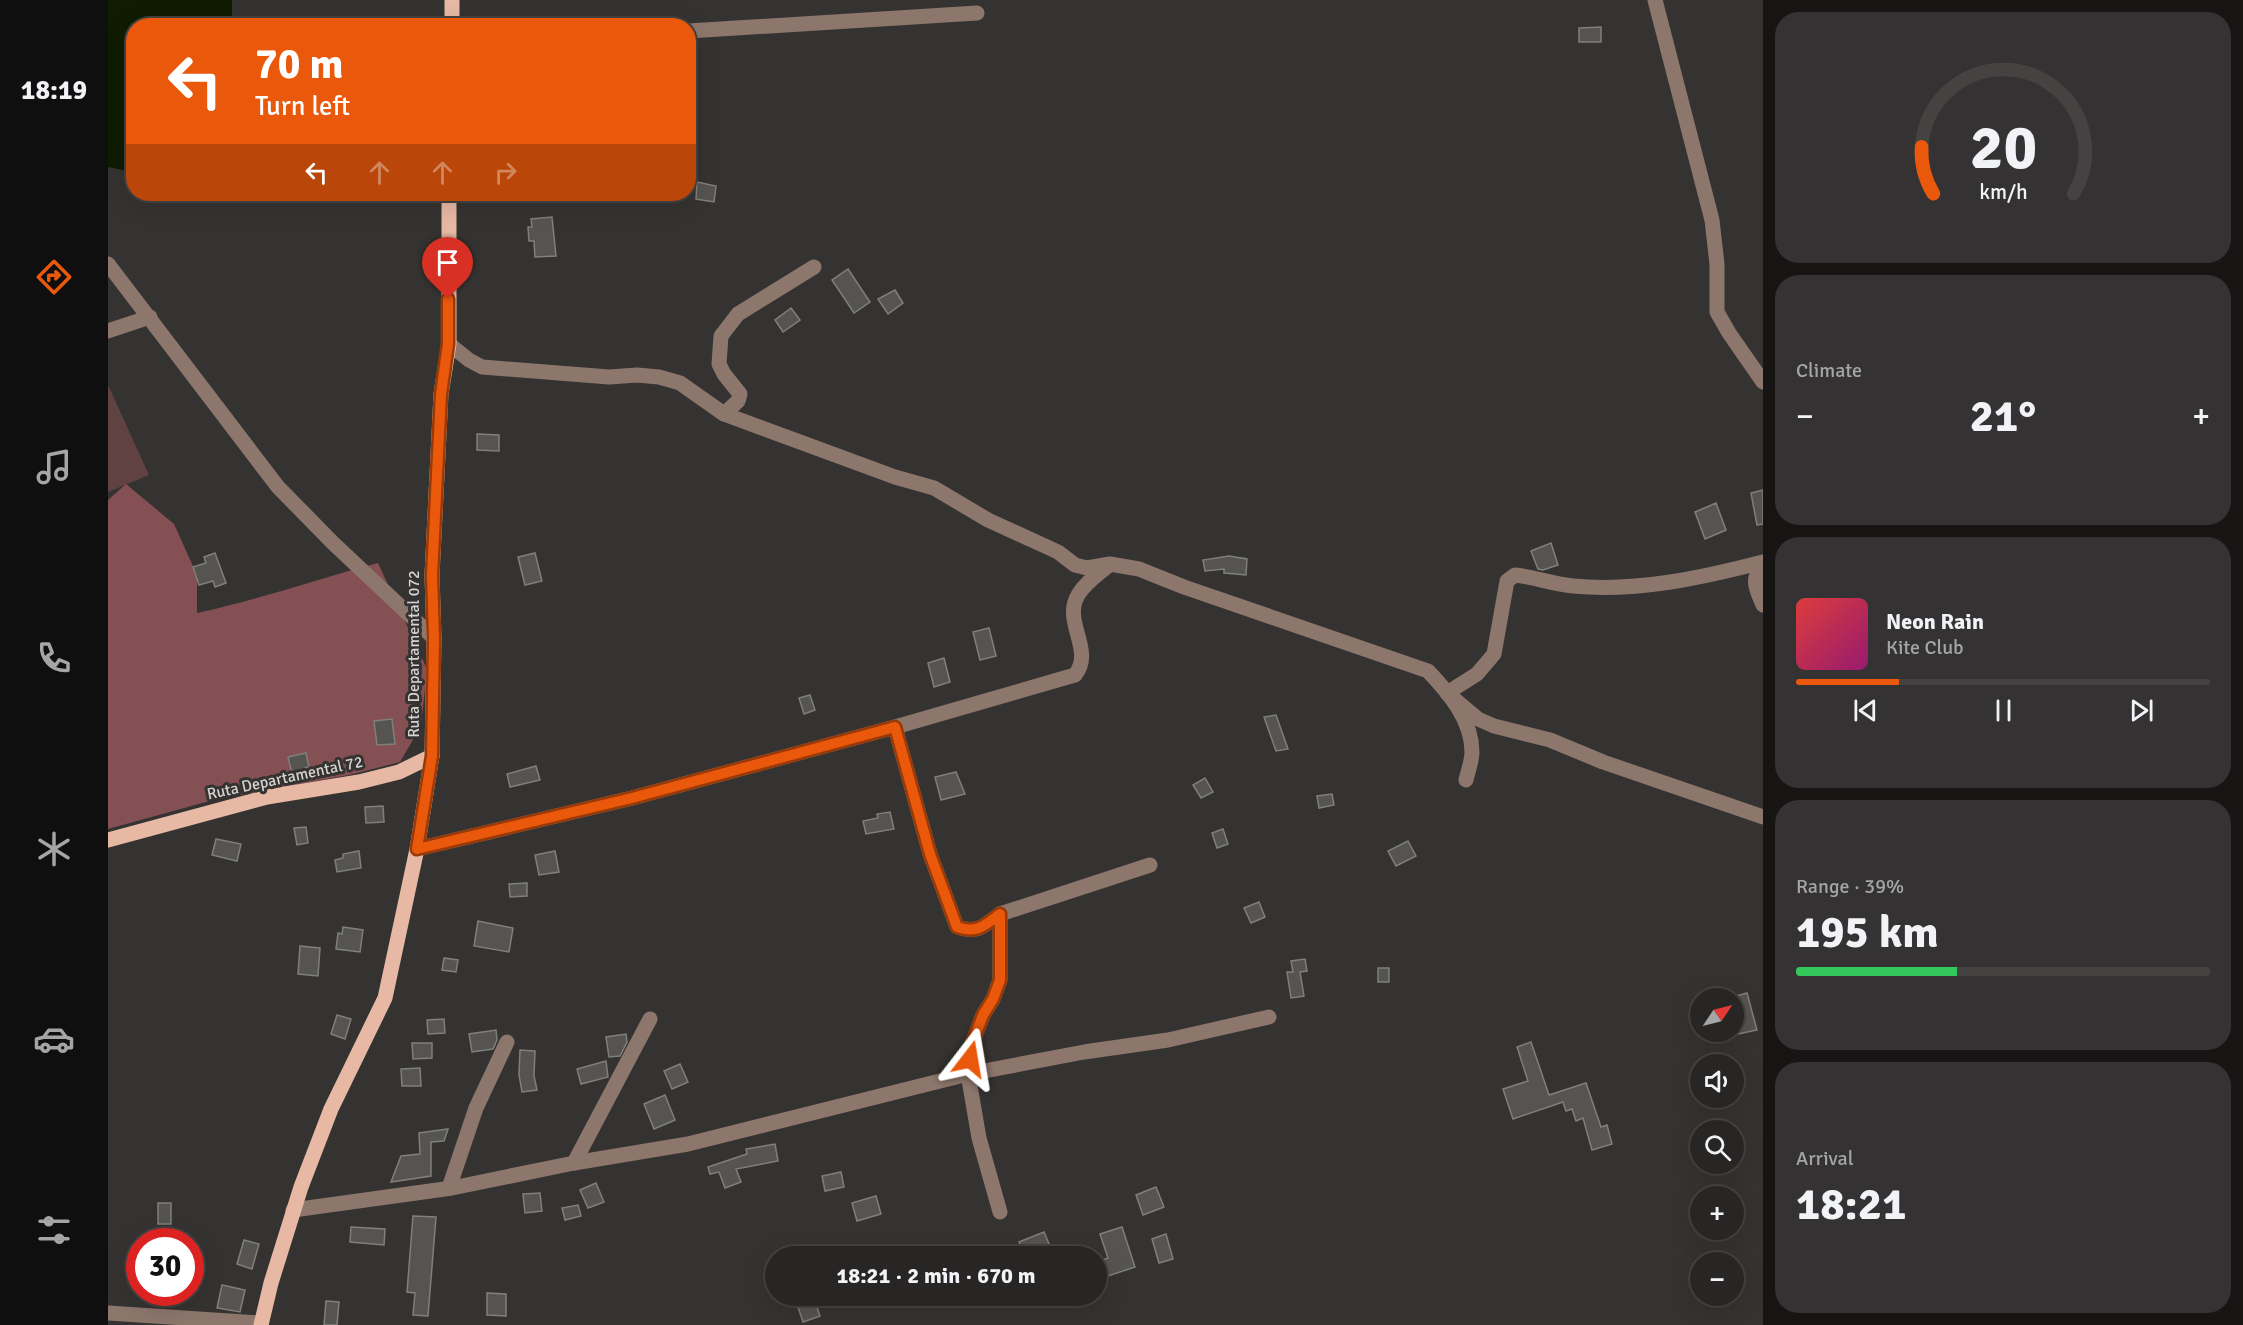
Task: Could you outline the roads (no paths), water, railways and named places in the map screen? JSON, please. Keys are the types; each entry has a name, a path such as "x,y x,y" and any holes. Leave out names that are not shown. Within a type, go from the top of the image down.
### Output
{"main road":[{"path":"452,0 452,18"},
{"name":"Ruta Departamental 072","path":"261,1324 293,1210 331,1109 385,998 417,849 432,756 434,638 432,575 440,405 448,344 449,201"},
{"name":"Ruta Departamental 72","path":"108,840 267,797 359,782 399,772 432,756"}],"street":[{"path":"1655,0 1712,220 1717,264 1717,312 1763,382"},
{"path":"696,31 977,13"},
{"path":"108,264 278,487 333,543 434,638"},
{"path":"724,414 738,401 740,394 719,364 721,336 738,314 814,267"},
{"path":"108,332 150,317"},
{"path":"448,344 482,367 609,377 637,375 659,377 680,383 724,414 896,477 934,488 988,520 1058,552 1075,565 1088,568 1110,564 1139,568 1184,587 1428,671 1461,712 1470,734 1472,754 1466,780"},
{"path":"1447,693 1477,674 1494,654 1507,581 1515,575 1572,586 1636,587 1676,582 1763,563"},
{"path":"1763,563 1756,574 1754,584 1763,605"},
{"path":"417,849 632,798 895,727 1075,675 1081,667 1083,653 1073,618 1076,597 1088,582 1110,564"},
{"path":"1447,693 1478,719 1494,726 1550,740 1603,762 1763,817"},
{"path":"895,727 930,854 957,927 968,931 981,928 1000,914 1150,865"},
{"path":"1000,914 1000,980 972,1044 968,1074 979,1138 1000,1212"},
{"path":"293,1210 449,1188 574,1163 688,1144 968,1074 1084,1052 1168,1040 1269,1017"},
{"path":"574,1163 650,1019"},
{"path":"449,1188 476,1108 507,1042"},
{"path":"108,1312 261,1324"}]}
